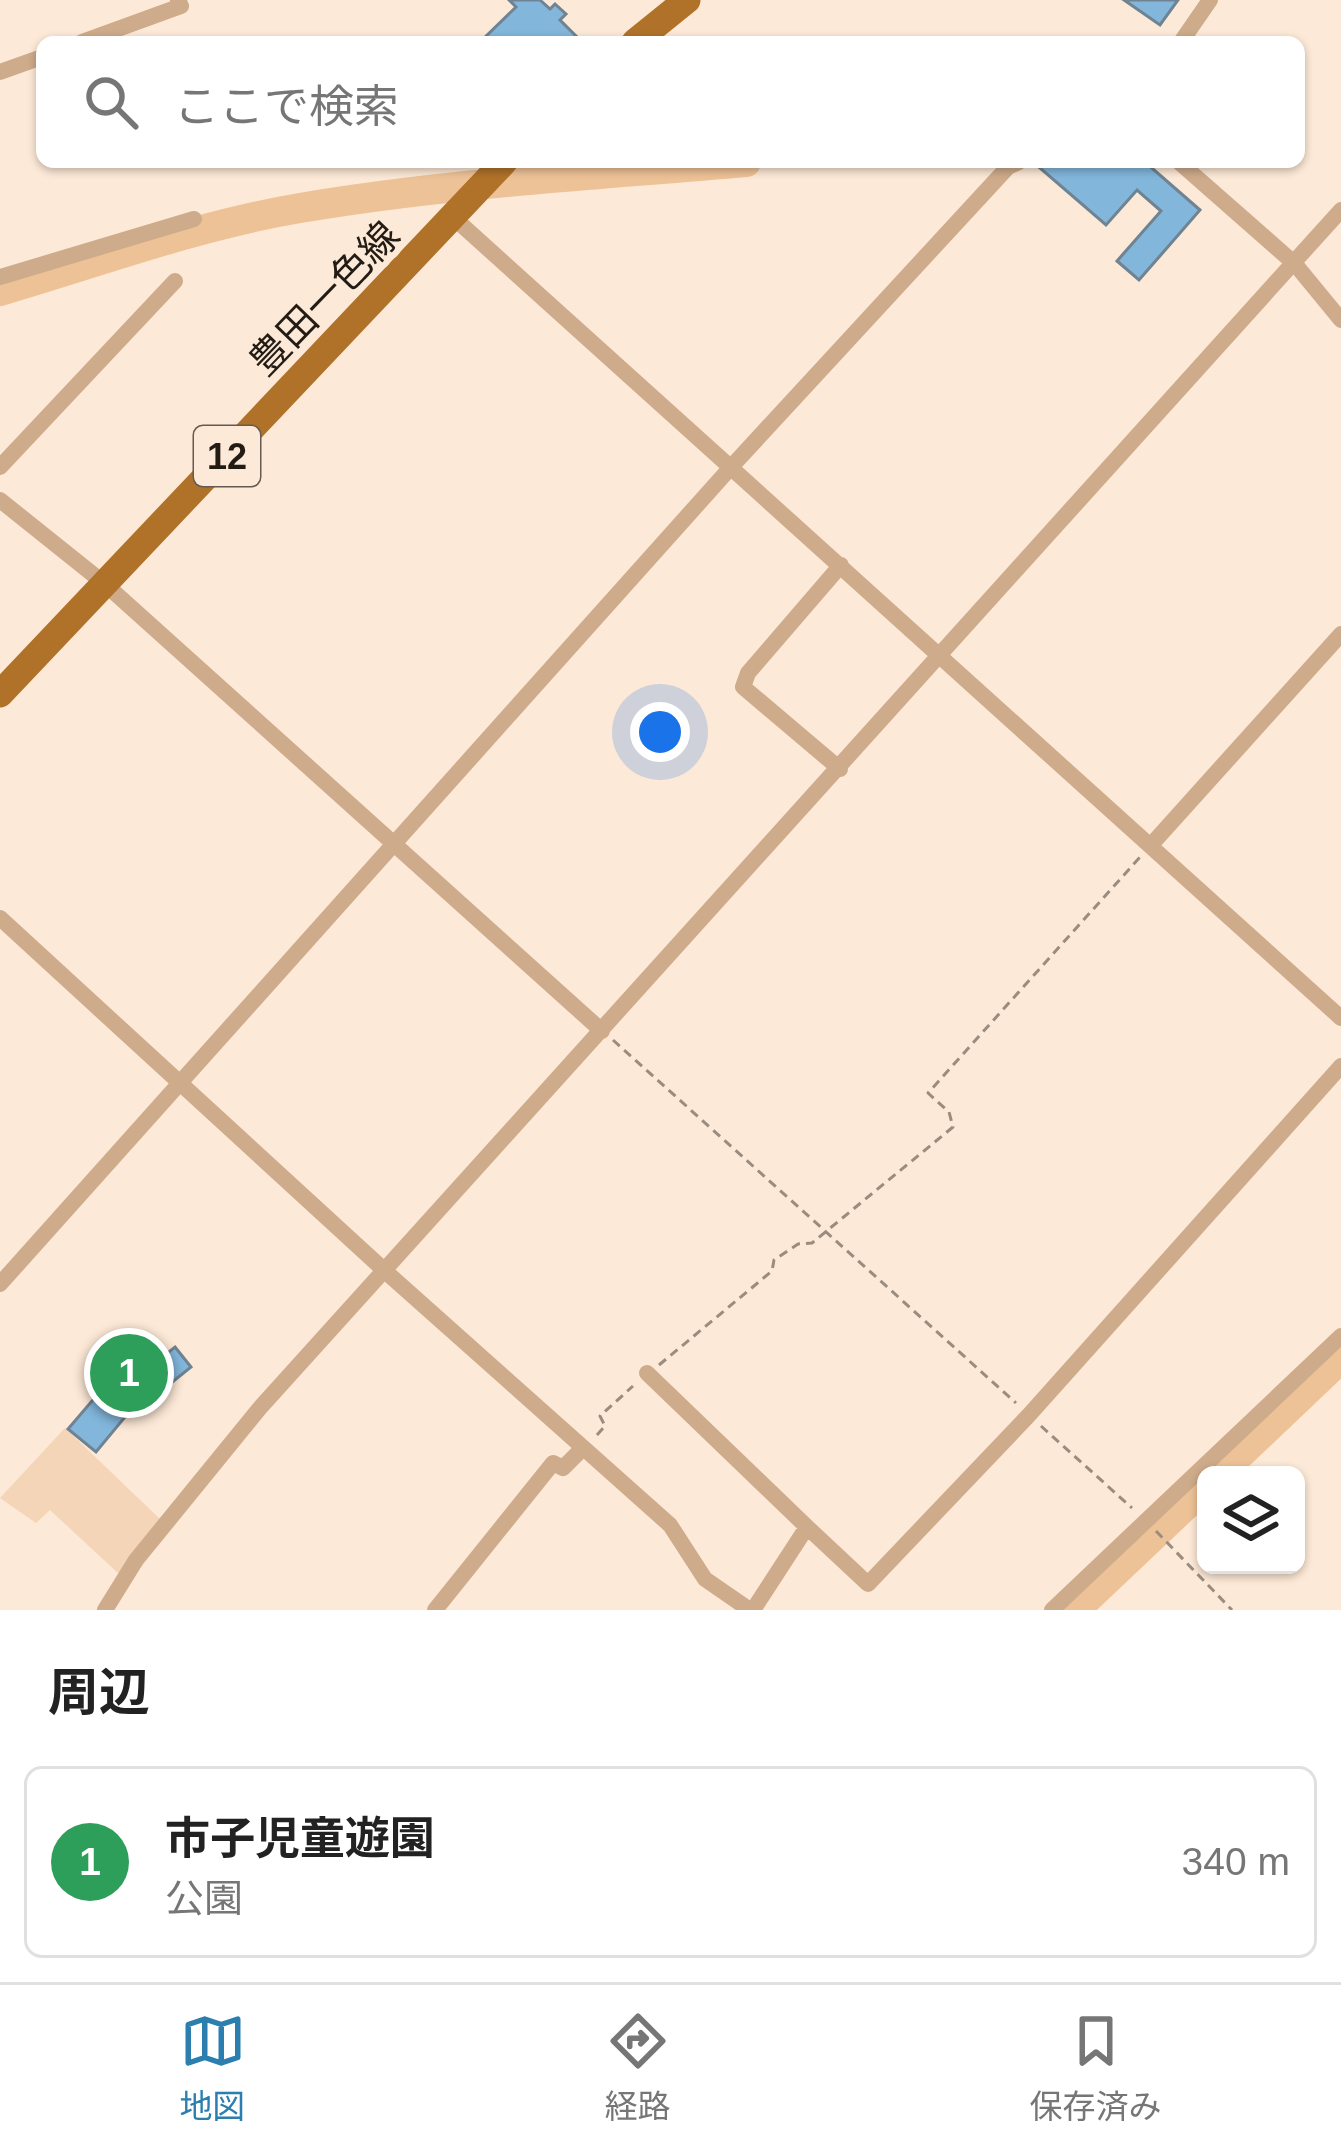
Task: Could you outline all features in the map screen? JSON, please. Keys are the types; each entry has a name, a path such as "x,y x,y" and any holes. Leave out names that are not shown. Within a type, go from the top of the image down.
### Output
{"main road":[{"path":"642,36 687,0"},
{"name":"豊田一色線","path":"0,694 499,168"}],"street":[{"path":"98,36 181,6 178,0"},
{"path":"1184,36 1210,0"},
{"path":"0,72 36,59"},
{"path":"0,1283 732,466 1007,168"},
{"path":"1187,168 1295,264 1341,320"},
{"path":"105,1610 136,1560 259,1408 1341,210"},
{"path":"454,218 1341,1018"},
{"path":"0,277 194,219"},
{"path":"0,467 175,280"},
{"path":"0,500 105,584 602,1031"},
{"path":"840,769 743,687 748,673 841,565"},
{"path":"1151,845 1341,634"},
{"path":"0,917 670,1525 705,1579 751,1610 807,1527"},
{"path":"646,1373 868,1584 1029,1415 1341,1066"},
{"path":"1052,1610 1341,1336"},
{"path":"435,1610 553,1462 563,1468 582,1448"}],"path":[{"path":"582,1448 605,1426 600,1416 772,1270 774,1260 797,1244 812,1243 953,1127 950,1112 928,1093 1151,845"},
{"path":"602,1031 1147,1521 1232,1610"}],"shaded area":[{"path":"132,1349 153,1365 124,1401 104,1382"},
{"path":"65,1428 161,1520 119,1574 50,1510 36,1523 0,1498"}],"building":[{"path":"509,0 540,0 550,9 555,4 566,14 560,20 576,36 486,36 516,7"},
{"path":"1124,0 1178,0 1160,25"},
{"path":"1040,168 1152,168 1200,210 1139,280 1117,261 1161,211 1137,190 1106,225"},
{"path":"175,1347 191,1367 155,1396 139,1376"},
{"path":"103,1388 130,1411 96,1452 68,1429"}],"waterway":[{"path":"0,291 186,234 300,208 467,186 676,168"},
{"path":"1227,1466 1341,1358"},
{"path":"1075,1610 1197,1495"}],"place":[{"name":"市子児童遊園","path":"129,1373"}]}
